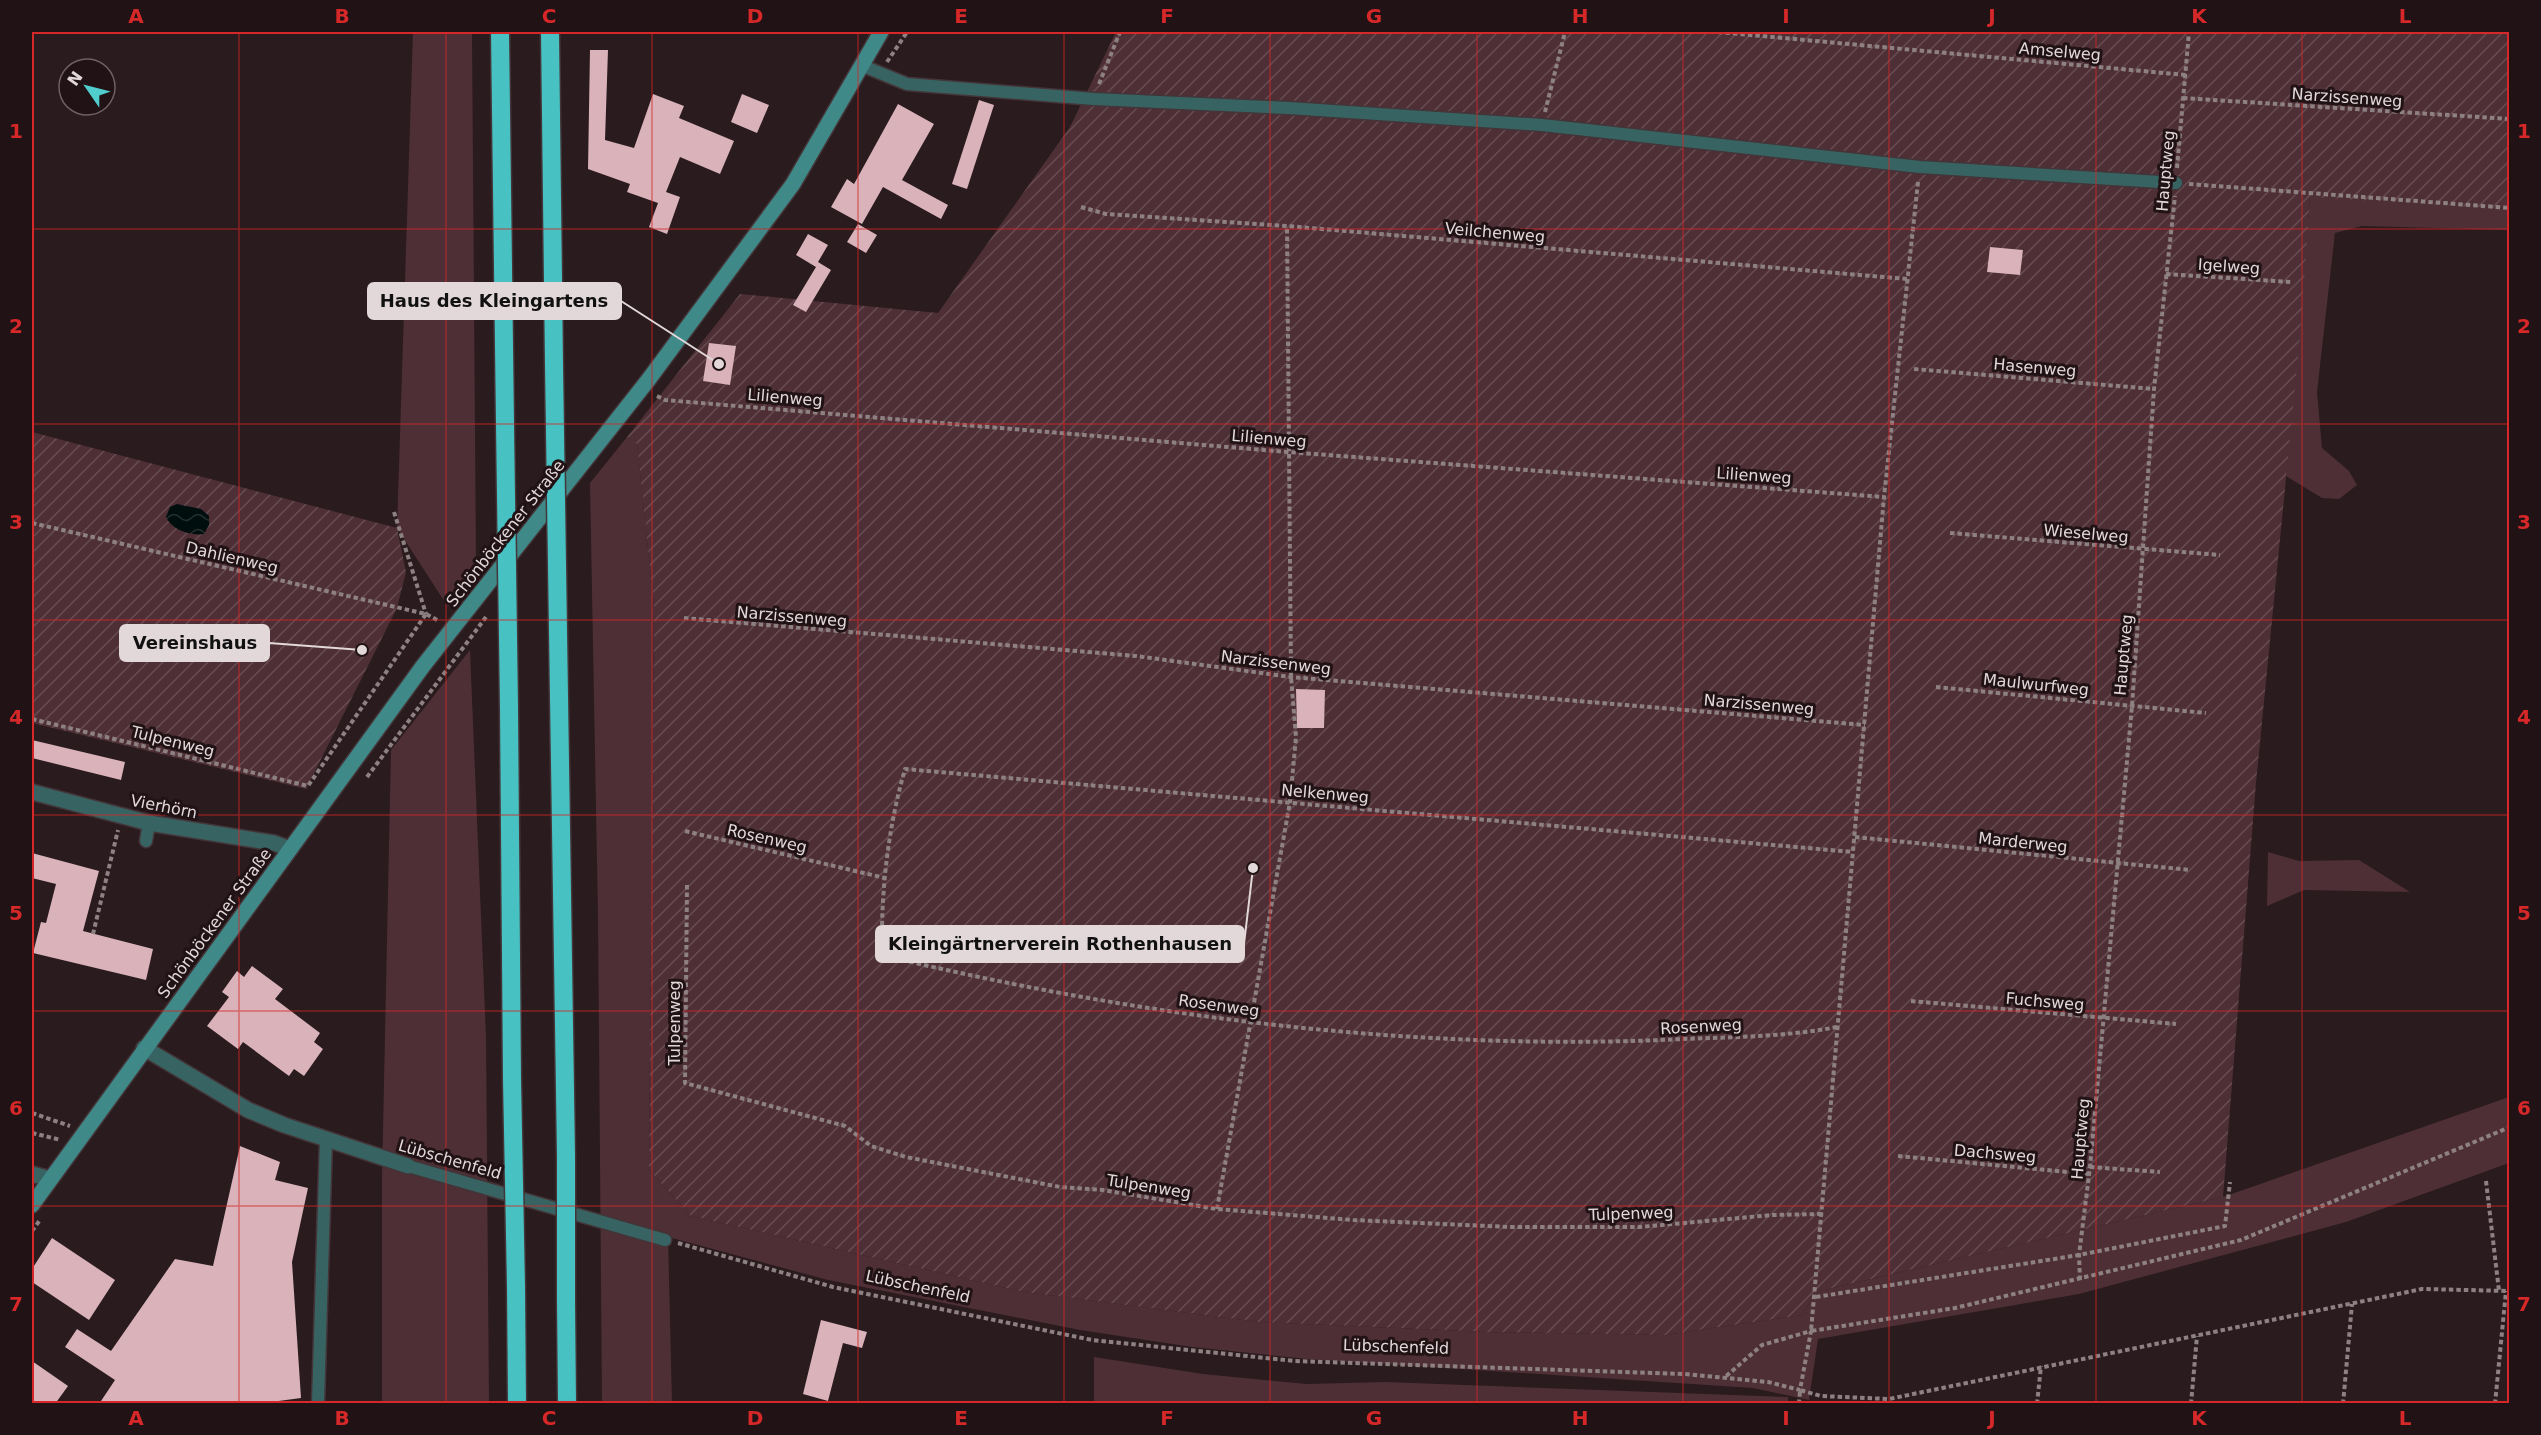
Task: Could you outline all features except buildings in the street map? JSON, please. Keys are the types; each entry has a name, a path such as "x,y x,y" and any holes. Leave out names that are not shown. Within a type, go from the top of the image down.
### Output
{"highway":[{"path":"500,32 517,1404"},
{"path":"550,32 566,1156 567,1404"}],"main road":[{"name":"Schönböckener Straße","path":"32,1204 423,666 649,379 793,184 864,66 881,32"}],"street":[{"name":"Vierhörn","path":"32,792 149,824 274,843 290,849"},
{"name":"Lübschenfeld","path":"144,1048 248,1110 408,1166"},
{"path":"32,1174 50,1179"}],"lane":[{"path":"864,66 907,84 1094,99 1542,125 1920,166 2176,183"},
{"path":"146,841 149,824"},
{"path":"318,1404 326,1139"},
{"name":"Lübschenfeld","path":"408,1166 665,1240"}],"path":[{"path":"879,74 908,32"},
{"path":"1094,99 1120,32"},
{"path":"1542,125 1565,32"},
{"name":"Amselweg","path":"1718,32 2186,75"},
{"name":"Hauptweg","path":"2080,1280 2079,1255 2090,1174 2102,1018 2132,706 2154,390 2189,32"},
{"name":"Narzissenweg","path":"2183,98 2510,119"},
{"path":"1798,1404 1816,1297 1837,1027 1884,497 1920,166"},
{"path":"2176,183 2510,208"},
{"name":"Veilchenweg","path":"1081,207 1106,214 1287,226 1907,279"},
{"path":"1216,1209 1248,1022 1290,802 1296,737 1291,677 1287,226"},
{"name":"Igelweg","path":"2166,274 2291,282"},
{"name":"Hasenweg","path":"1914,369 2154,390"},
{"name":"Lilienweg","path":"654,395 665,400 1288,452 1884,497"},
{"path":"394,512 426,614"},
{"name":"Dahlienweg","path":"32,523 426,614"},
{"name":"Wieselweg","path":"1950,532 2144,551 2220,555"},
{"name":"Tulpenweg","path":"32,719 308,786 426,614"},
{"name":"Narzissenweg","path":"684,618 1136,656 1291,677 1865,725"},
{"name":"Maulwurfweg","path":"1936,687 2206,713"},
{"name":"Nelkenweg","path":"885,878 893,810 905,770 1853,852"},
{"path":"93,934 121,816"},
{"name":"Rosenweg","path":"685,831 885,878 882,951 894,958 1074,996 1248,1022 1495,1042 1594,1042 1699,1038 1817,1031 1837,1027"},
{"name":"Marderweg","path":"1855,837 2190,870"},
{"name":"Tulpenweg","path":"687,885 685,1083 845,1126 872,1146 906,1157 1060,1186 1103,1190 1216,1209 1353,1220 1510,1227 1640,1227 1772,1215 1823,1214"},
{"name":"Fuchsweg","path":"1911,1001 2176,1024"},
{"path":"32,1113 85,1132"},
{"path":"1724,1378 1762,1345 1811,1331 1955,1308 2241,1240 2510,1127"},
{"name":"Dachsweg","path":"1898,1156 2090,1174"},
{"path":"2090,1167 2160,1172"},
{"path":"2486,1181 2499,1291"},
{"path":"1816,1297 2079,1255 2225,1226 2230,1182"},
{"name":"Lübschenfeld","path":"665,1240 833,1287 1092,1340 1295,1361 1685,1374 1768,1382 1821,1396 1888,1401"},
{"path":"1888,1401 2041,1366 2422,1289 2508,1291 2495,1404"},
{"path":"2343,1404 2352,1304"},
{"path":"2191,1404 2197,1335"},
{"path":"2037,1404 2041,1366"}],"shaded area":[{"path":"413,32 472,32 476,565 448,607 397,528"},
{"path":"1116,32 2509,32 2509,209 2310,197 2300,336 2256,783 2223,1197 1815,1292 1803,1315 1665,1335 1488,1332 1259,1322 1024,1292 691,1216 649,1170 654,606 637,444 627,437 740,294 938,313 1070,127"},
{"path":"2310,196 2509,209 2509,230 2362,226 2335,233 2317,392 2322,448 2349,471 2357,485 2339,499 2322,498 2286,476"},
{"path":"32,432 397,528 406,572 397,608 306,789 32,723"},
{"path":"627,437 637,443 654,606 649,1170 691,1216 1024,1292 1259,1322 1488,1332 1665,1335 1803,1315 1815,1292 2223,1197 2509,1097 2509,1163 2346,1222 2079,1294 1818,1339 1809,1400 1753,1388 1307,1359 1192,1347 1080,1330 828,1280 668,1237 672,1403 602,1403 598,916 590,483"},
{"path":"470,650 486,1037 489,1403 382,1404 382,1178 391,750"},
{"path":"2268,852 2299,861 2359,860 2410,892 2304,890 2267,906"},
{"path":"1094,1357 1203,1374 1307,1384 1385,1382 1788,1397 1788,1404 1094,1403"}],"water":[{"path":"177,504 201,509 209,516 209,525 204,534 182,531 169,522 166,517 170,507"}],"place":[{"name":"Haus des Kleingartens","path":"719,364"},
{"name":"Vereinshaus","path":"362,650"},
{"name":"Kleingärtnerverein Rothenhausen","path":"1253,868"}]}
